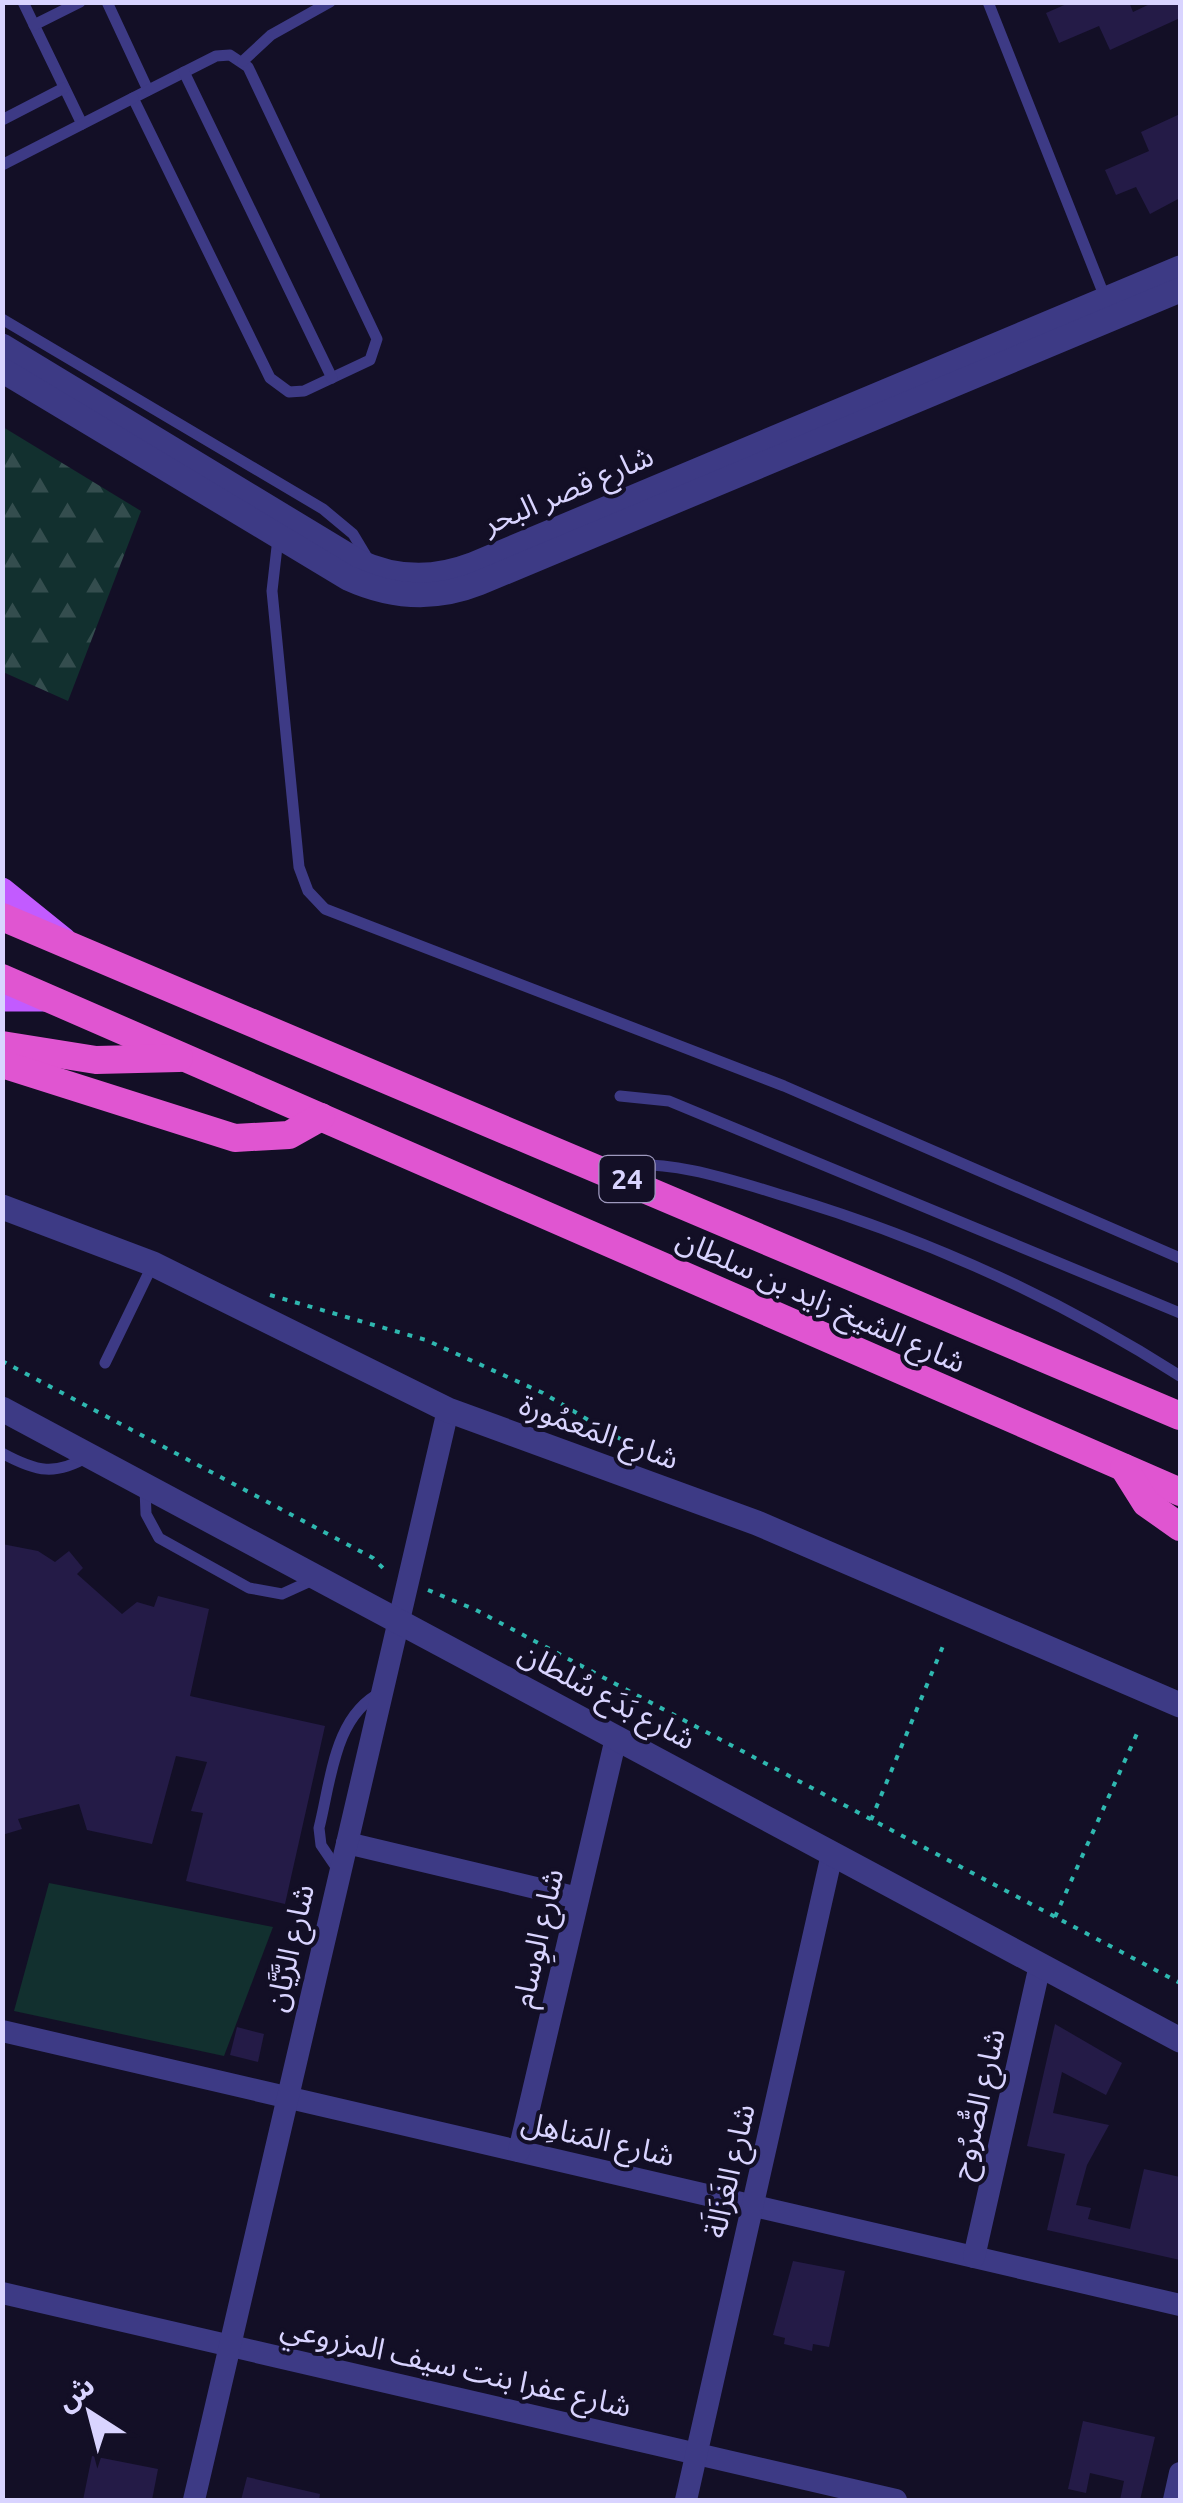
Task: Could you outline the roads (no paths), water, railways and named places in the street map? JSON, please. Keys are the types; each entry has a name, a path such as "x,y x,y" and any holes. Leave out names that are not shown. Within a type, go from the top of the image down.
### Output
{"highway":[{"name":"شارع الشيخ زايد بن سلطان","path":"2,917 1180,1416"},
{"name":"شارع الشيخ زايد بن سلطان","path":"2,978 1180,1492"},
{"path":"2,1045 96,1060 185,1058"},
{"path":"2,1064 236,1138 289,1135 321,1117"},
{"path":"1124,1468 1146,1503 1180,1527"}],"main road":[{"name":"شارع الشيخ زايد بن سلطان","path":"2,890 71,947"},
{"name":"شارع الشيخ زايد بن سلطان","path":"2,999 52,998"}],"street":[{"name":"شارع قصر البحر","path":"2,346 282,526 348,578 385,592 424,596 462,590 1109,309 1180,268"},
{"name":"شارع قصر البحر","path":"2,370 282,526 373,568 407,576 456,571 1109,309 1180,290"},
{"name":"شارع المَعمُورة","path":"2,1207 153,1264 448,1410 756,1523 1180,1705"},
{"name":"شارع بَدَع سُلطان","path":"2,1410 1180,2040"},
{"name":"شارع الرَّيَّان","path":"194,2500 448,1410"},
{"name":"شارع الوِسام","path":"519,2151 616,1738"},
{"path":"347,1844 578,1898"},
{"name":"شارع الغَزَالَة","path":"686,2500 832,1854"},
{"name":"شارع الصُّرُوح","path":"974,2257 1040,1964"},
{"name":"شارع المَناهِل","path":"2,2031 1180,2305"},
{"name":"شارع عفرا بنت سيف المزروعي","path":"2,2293 896,2500"},
{"path":"1174,2500 1180,2473"}],"lane":[{"path":"23,2 82,124"},
{"path":"34,25 80,2"},
{"path":"107,2 148,90"},
{"path":"243,61 270,35 330,2"},
{"path":"988,2 1109,309"},
{"path":"2,164 184,72 223,54 243,61 377,339 370,360 296,393 281,389 270,378 133,98"},
{"path":"184,72 332,378"},
{"path":"2,120 64,88"},
{"path":"2,319 323,509 353,534 373,568"},
{"path":"282,526 272,591 298,867 308,891 325,909 767,1079 1180,1258"},
{"path":"620,1096 669,1100 1180,1313"},
{"path":"599,1167 640,1164 687,1168 892,1230 1018,1284 1180,1376"},
{"path":"106,1362 153,1264"},
{"path":"2,1453 45,1472 64,1470 90,1456"},
{"path":"145,1486 146,1514 160,1538 250,1588 282,1594 319,1578"},
{"path":"338,1870 321,1845 319,1828 346,1724 362,1703 382,1692"}]}
